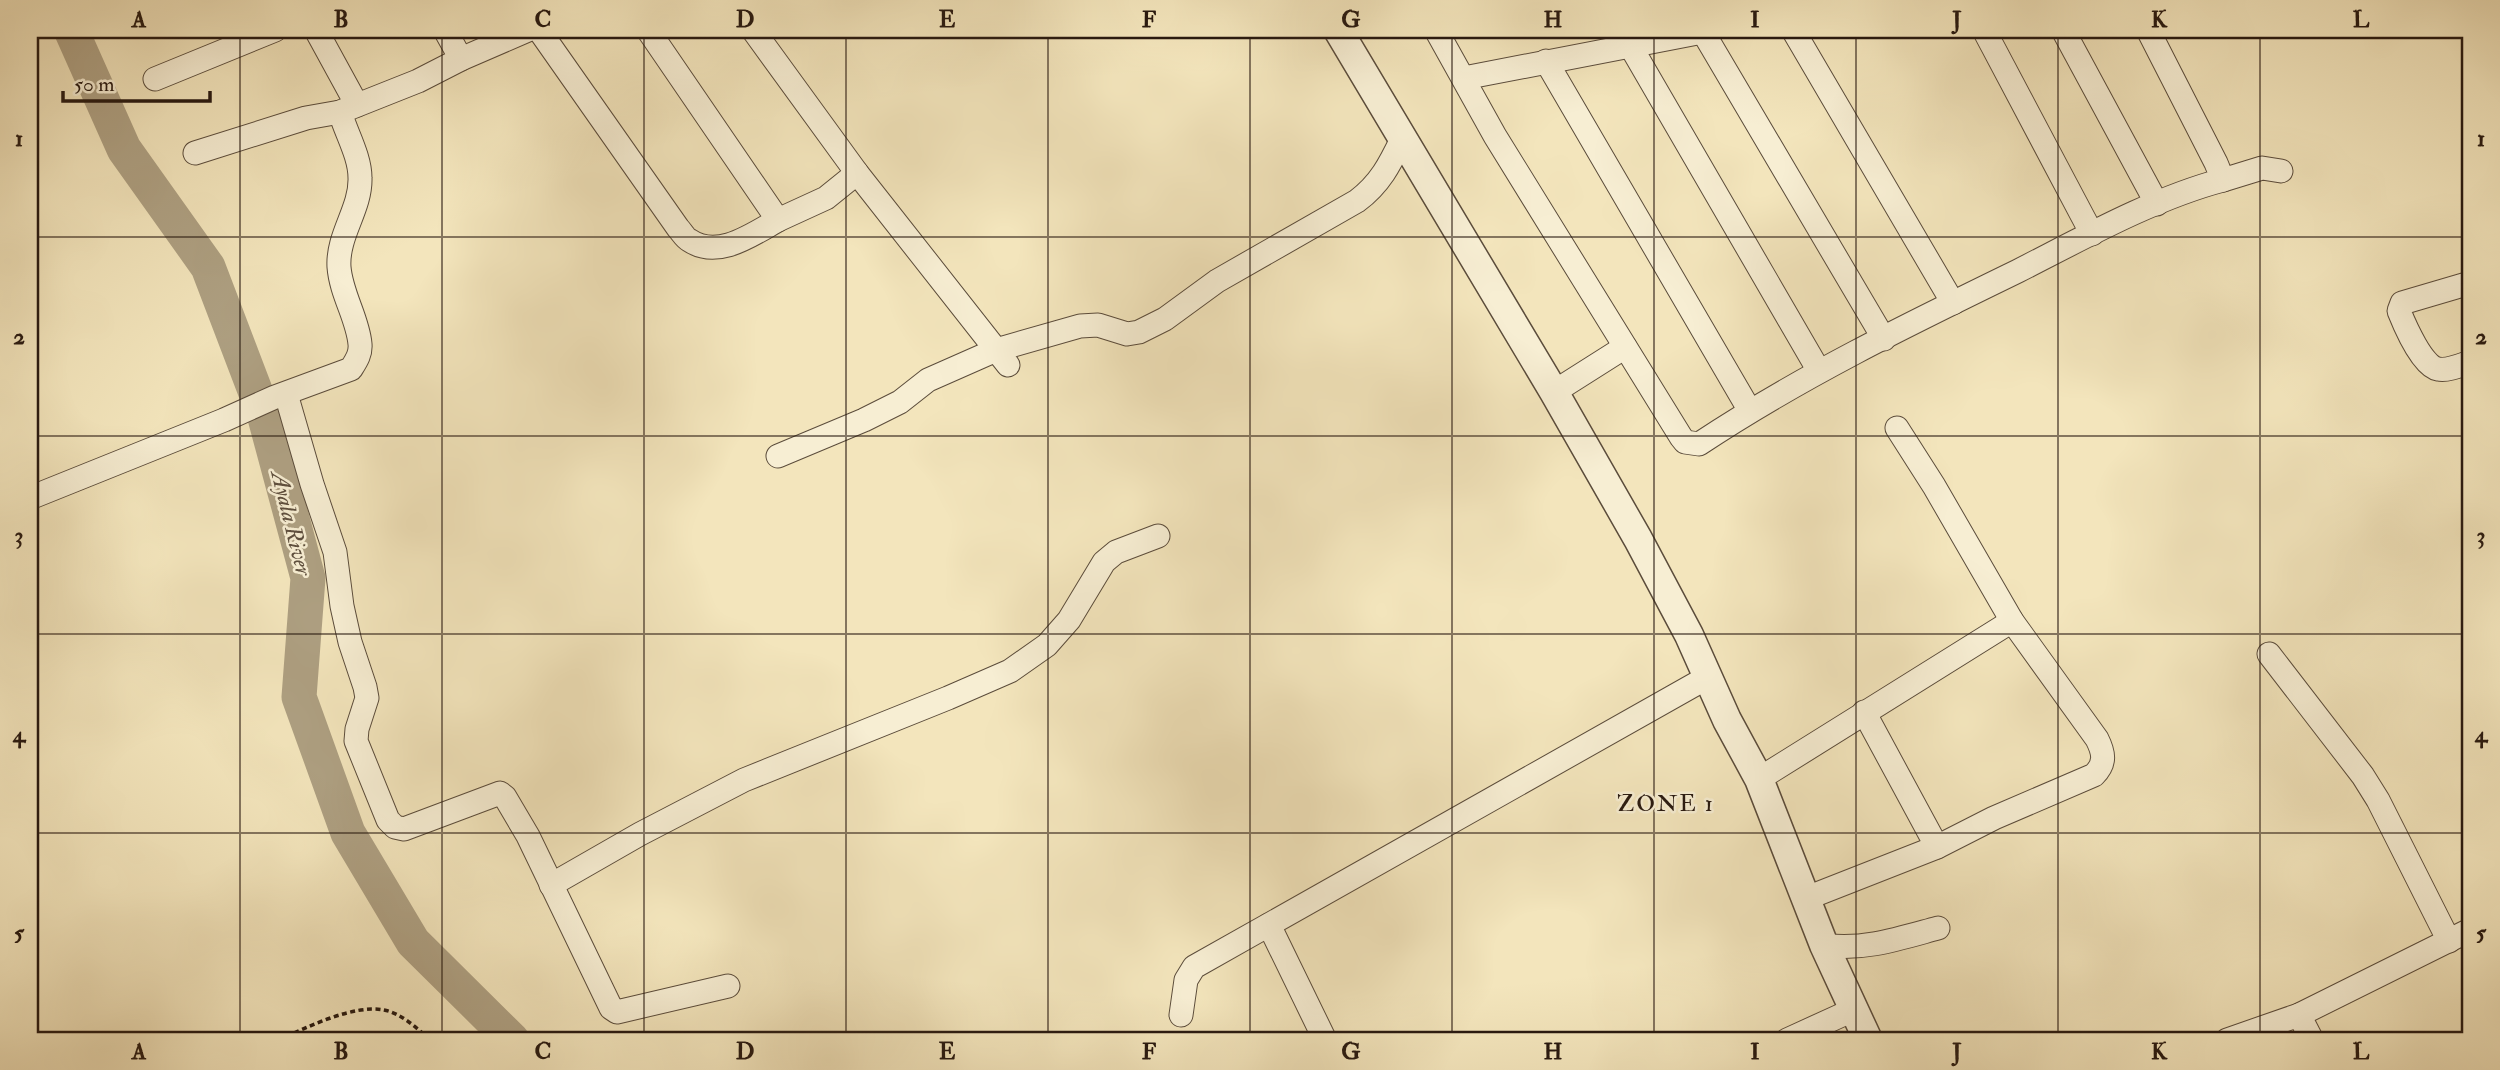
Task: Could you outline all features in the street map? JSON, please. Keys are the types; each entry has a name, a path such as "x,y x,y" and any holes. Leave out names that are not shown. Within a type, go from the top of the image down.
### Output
{"street":[{"path":"155,79 275,30"},
{"path":"30,498 351,369 358,358 360,345 339,266 342,241 358,195 360,178 348,108 316,30"},
{"path":"445,30 461,59"},
{"path":"195,153 306,118 348,108 418,81 528,30"},
{"path":"539,30 678,228 690,241 711,247 729,246 826,198 857,173"},
{"path":"648,30 778,220"},
{"path":"753,30 857,173 1002,357"},
{"path":"1338,30 1554,392 1689,635 1727,720 1759,779 1824,945 1868,1040"},
{"path":"1436,30 1495,136 1685,442 1699,444 1819,371 2157,204 2262,168 2281,171"},
{"path":"1793,30 1953,303"},
{"path":"1984,30 2092,234"},
{"path":"2063,30 2157,204"},
{"path":"2148,30 2223,180"},
{"path":"1464,78 1708,31 1884,339"},
{"path":"1631,47 1819,371"},
{"path":"1546,61 1750,411"},
{"path":"778,456 900,402 928,380 1002,357 1080,326 1098,325 1127,334 1139,332 1165,319 1217,281 1357,201 1373,189 1384,175 1402,139"},
{"path":"2470,283 2402,303 2399,311 2426,363 2434,369 2442,370 2470,362"},
{"path":"1554,392 1625,347"},
{"path":"281,395 335,552 342,606 367,698 356,741 388,820 395,827 404,830 500,793 528,836 611,1008 617,1012 728,986"},
{"path":"1807,898 1937,847 1994,818 2094,775 2101,768 2103,760 2098,738 2012,621 1897,428"},
{"path":"551,886 640,834 744,780 1010,671 1047,645 1069,620 1104,562 1116,552 1157,536"},
{"path":"1759,779 2012,621"},
{"path":"2269,654 2363,776 2378,800 2449,941"},
{"path":"1181,1015 1185,980 1194,967 1708,677"},
{"path":"1864,712 1937,847"},
{"path":"1269,925 1325,1040"},
{"path":"1824,945 1844,948 1889,941 1938,928"},
{"path":"2227,1040 2300,1015 2470,930"},
{"path":"1787,1040 1855,1009"},
{"path":"2300,1015 2312,1040"}],"path":[{"path":"279,1040 354,1010 385,1010 414,1025 430,1040"}],"waterway":[{"name":"Ayala River","path":"71,30 124,149 208,267 264,414 308,578 299,697 348,833 413,942 512,1040"}],"district":[{"name":"ZONE 1","path":"1666,803"}]}
